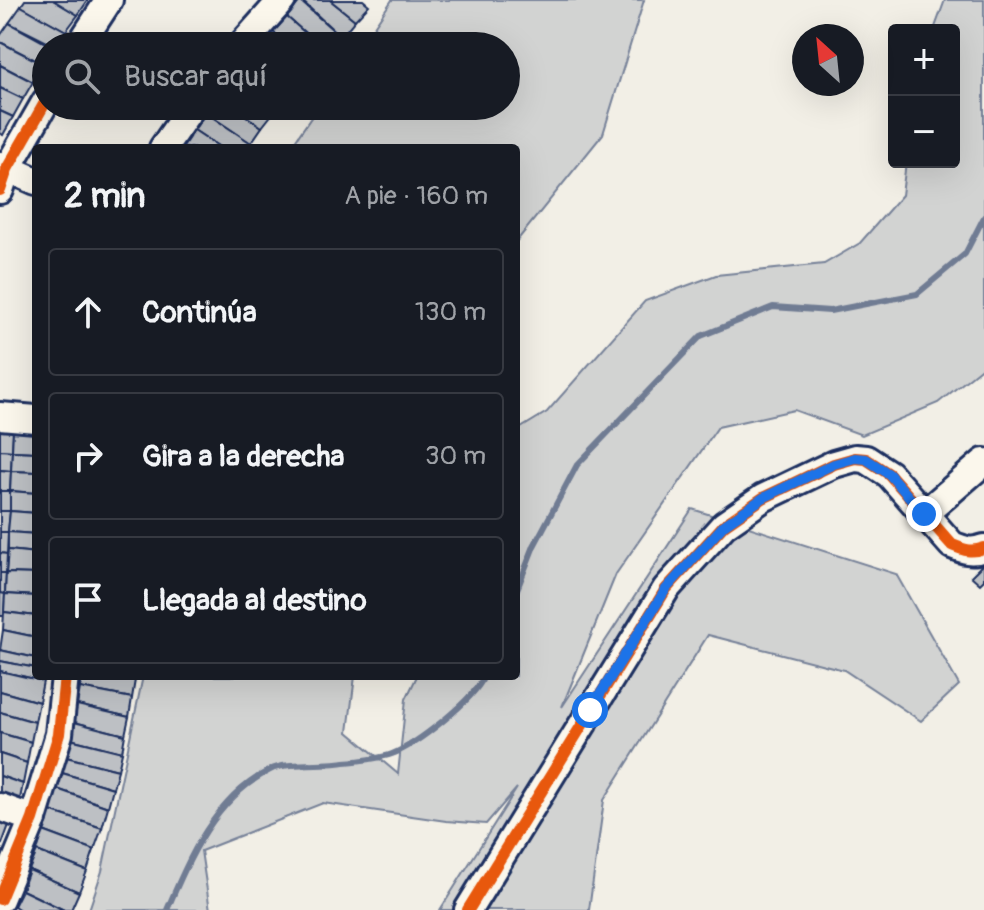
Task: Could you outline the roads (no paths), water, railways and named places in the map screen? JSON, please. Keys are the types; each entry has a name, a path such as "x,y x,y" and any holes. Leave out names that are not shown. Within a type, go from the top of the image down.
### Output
{"street":[{"path":"88,32 109,0"},
{"path":"253,32 282,0"},
{"path":"32,180 2,175 35,120"},
{"path":"166,144 182,120"},
{"path":"0,416 32,419"},
{"path":"468,910 666,589 724,525 763,498 834,464 855,458 878,465 952,545 965,551 984,548"},
{"path":"924,514 984,462"},
{"path":"0,899 33,819 59,734 65,680"},
{"path":"0,807 33,819"}],"waterway":[{"path":"520,582 534,546 577,465 701,336 773,307 830,311 917,294 965,254 984,217"},
{"path":"167,910 206,830 219,812 251,782 270,770 284,766 330,764 392,754 443,721 469,697 482,680"}]}
